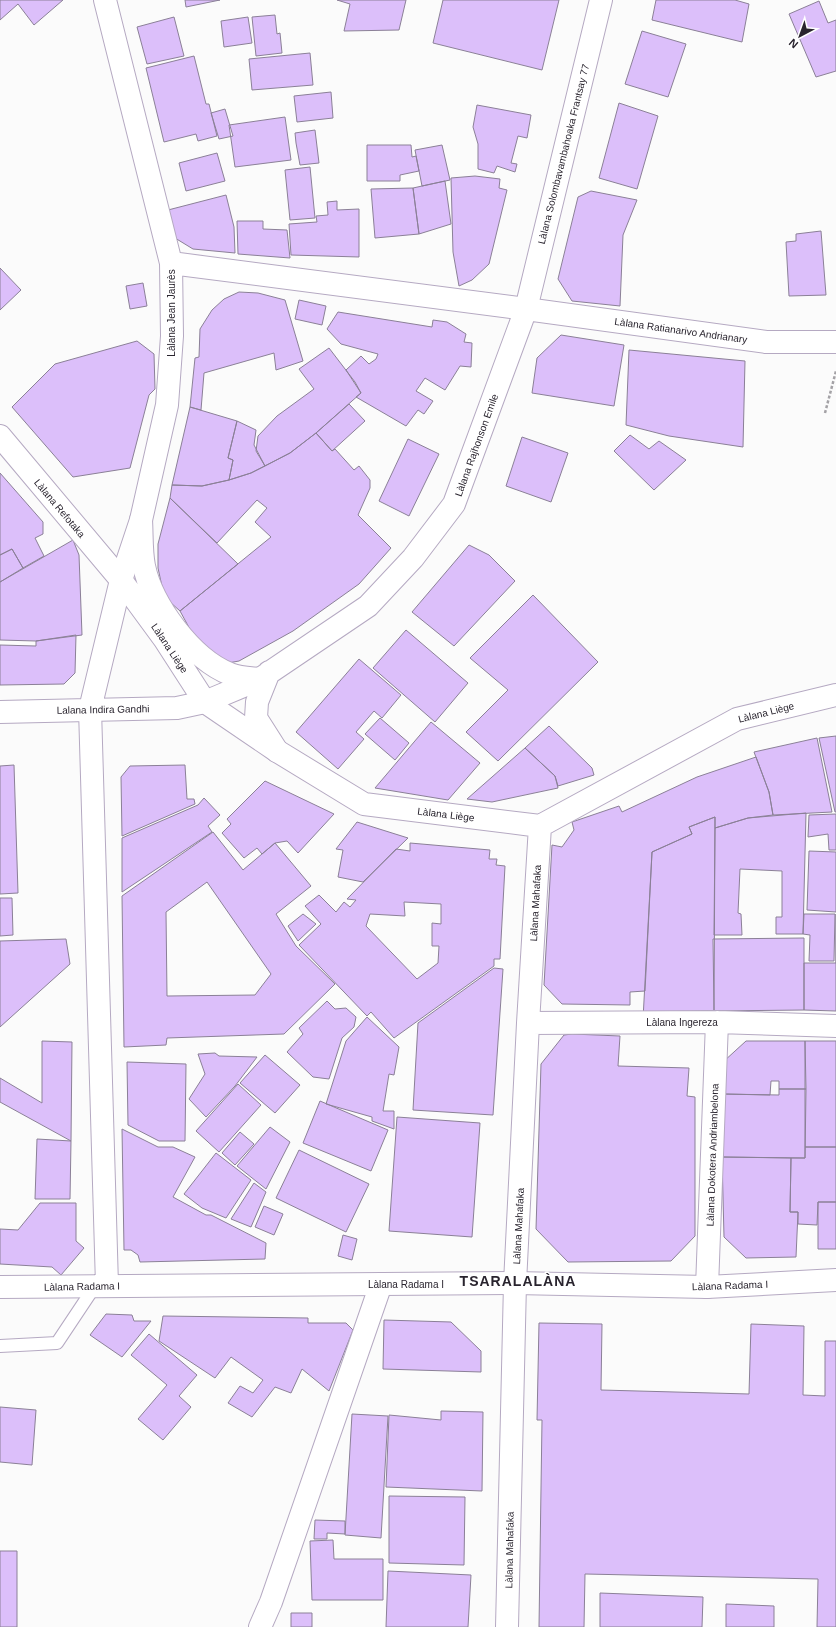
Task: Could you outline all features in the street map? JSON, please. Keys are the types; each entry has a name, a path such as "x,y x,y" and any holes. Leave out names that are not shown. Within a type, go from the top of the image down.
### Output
{"street":[{"name":"Làlana Jean Jaurès","path":"101,1286 90,709 121,580 141,520 167,405 172,336 171,263 105,0"},
{"name":"Làlana Solombavambahoaka Frantsay 77","path":"526,309 601,0"},
{"name":"Làlana Ratianarivo Andrianary","path":"171,263 766,342 836,342"},
{"name":"Làlana Rajhonson Emile","path":"205,702 265,676 368,606 413,558 454,504 526,309"},
{"name":"Làlana Refotaka","path":"0,436 121,580"},
{"path":"141,520 144,566 156,600 182,639 211,663 231,675 265,676 257,702 256,718 277,751"},
{"name":"Làlana Liège","path":"121,580 165,640 205,702 277,751 364,804 540,826 737,719 836,695"},
{"name":"Lalana Indira Gandhi","path":"0,712 176,708 205,702"},
{"name":"Làlana Mahafaka","path":"507,1627 515,1283 528,1023 540,826"},
{"name":"Làlana Ingereza","path":"528,1023 718,1022 836,1026"},
{"name":"Làlana Dokotera Andriambelona","path":"707,1288 718,1022"},
{"name":"Làlana Radama I","path":"0,1287 515,1283 707,1288 836,1280"},
{"path":"260,1627 381,1284"}],"lane":[{"path":"0,1346 57,1343 101,1286"}],"path":[{"path":"825,413 836,371"}],"building":[{"path":"0,0 63,0 34,25 18,4 0,20"},
{"path":"185,0 220,0 186,7"},
{"path":"337,0 406,0 399,30 344,31 350,4"},
{"path":"443,0 559,0 542,70 433,43"},
{"path":"656,0 735,0 749,4 742,42 652,20"},
{"path":"819,1 828,23 836,20 836,71 816,77 789,14"},
{"path":"275,15 277,34 280,33 282,53 256,56 252,17"},
{"path":"174,17 184,56 147,64 137,27"},
{"path":"248,17 252,43 224,47 221,21"},
{"path":"642,31 686,44 668,97 625,84"},
{"path":"310,53 313,85 252,90 249,59"},
{"path":"194,56 206,104 209,104 217,136 198,141 196,134 164,142 146,68"},
{"path":"331,92 333,118 297,122 294,96"},
{"path":"619,103 658,116 637,189 599,178"},
{"path":"477,105 531,115 527,138 518,136 511,163 517,164 515,172 497,166 494,173 478,169 478,144 473,127"},
{"path":"225,109 233,136 219,139 211,113"},
{"path":"285,117 291,160 235,167 229,125"},
{"path":"315,130 319,163 300,165 295,133"},
{"path":"367,145 411,145 412,157 416,156 419,171 400,175 400,181 367,181"},
{"path":"442,145 450,180 422,186 415,150"},
{"path":"217,153 225,181 186,191 179,163"},
{"path":"310,167 315,218 290,220 285,170"},
{"path":"475,176 500,179 499,188 507,190 489,264 472,280 459,286 453,252 451,178"},
{"path":"445,181 451,224 419,234 413,188"},
{"path":"413,188 419,234 375,238 371,189"},
{"path":"591,191 637,200 623,235 620,306 572,301 558,279 578,197"},
{"path":"226,195 234,227 235,253 193,249 175,238 168,210"},
{"path":"337,201 337,210 359,209 359,257 291,255 289,224 317,222 316,216 328,215 327,202"},
{"path":"237,221 263,221 263,229 287,230 290,258 238,254"},
{"path":"821,231 826,295 789,296 786,242 796,241 796,234"},
{"path":"0,268 21,290 0,310"},
{"path":"143,283 147,306 130,309 126,286"},
{"path":"239,292 258,293 285,300 303,361 276,370 274,353 204,373 201,410 190,407 195,358 199,357 200,329 212,310 224,299"},
{"path":"299,300 326,306 322,325 295,319"},
{"path":"338,312 432,327 433,320 447,322 466,334 464,342 472,343 471,367 460,366 445,390 425,378 416,391 433,401 424,414 418,410 406,426 356,397 361,393 346,370 361,356 369,364 376,359 378,354 341,344 327,329"},
{"path":"561,335 624,345 614,406 532,393 537,358"},
{"path":"137,341 154,354 155,389 149,395 130,468 73,477 12,407 55,364"},
{"path":"329,348 355,382 361,393 316,433 290,453 265,466 256,451 258,436 277,416 314,389 299,369"},
{"path":"629,350 745,361 743,447 669,436 626,425"},
{"path":"349,404 365,421 332,451 316,433"},
{"path":"190,407 237,421 228,458 233,460 229,480 202,486 172,485"},
{"path":"237,421 256,430 254,445 265,466 251,473 229,480 233,460 228,458"},
{"path":"316,433 332,451 335,449 354,470 359,466 370,480 370,488 358,515 391,548 359,584 293,631 239,661 228,663 215,657 192,633 180,611 271,537 255,522 267,508 257,500 217,543 170,498 172,485 202,486 251,473 290,453"},
{"path":"630,435 649,449 659,441 686,460 654,490 614,451"},
{"path":"522,437 568,453 551,502 506,486"},
{"path":"408,439 439,454 409,516 379,501"},
{"path":"0,473 43,522 43,534 35,538 44,556 23,568 12,549 0,555"},
{"path":"170,498 238,564 180,611 170,602 163,591 158,568 158,544"},
{"path":"73,540 79,555 82,635 36,641 0,640 0,582"},
{"path":"469,545 489,555 515,581 454,646 412,612"},
{"path":"12,549 23,568 0,582 0,555"},
{"path":"533,595 598,662 498,761 466,732 508,690 470,658"},
{"path":"406,630 468,683 435,722 373,668"},
{"path":"76,635 75,673 64,684 0,685 0,645 36,646 36,641"},
{"path":"359,659 401,695 382,718 374,711 356,732 364,739 338,769 296,732"},
{"path":"380,718 409,743 395,760 365,734"},
{"path":"431,722 480,763 448,800 375,788"},
{"path":"549,726 592,768 594,775 558,786 555,776 525,748"},
{"path":"836,736 836,812 835,812 819,738"},
{"path":"817,738 832,812 773,815 769,792 754,752"},
{"path":"525,748 555,776 558,788 492,802 467,799"},
{"path":"756,757 769,792 773,815 748,818 715,828 715,817 689,827 692,834 652,852 645,991 630,992 630,1005 562,1004 544,985 552,845 562,847 574,830 572,822 619,806 622,812 697,777"},
{"path":"14,765 18,893 0,894 0,766"},
{"path":"185,765 187,799 194,799 195,804 122,836 121,777 130,766"},
{"path":"265,781 334,814 298,853 287,841 275,843 262,854 257,848 244,858 222,833 231,824 227,819"},
{"path":"204,798 220,815 208,826 212,832 122,892 122,838 198,805"},
{"path":"806,813 803,934 776,934 776,917 782,917 782,871 740,869 738,913 741,914 742,935 714,935 715,828 748,818"},
{"path":"836,814 836,850 829,850 828,834 808,837 809,815"},
{"path":"715,817 714,1011 660,1012 643,1019 652,852 692,834 689,827"},
{"path":"357,822 408,838 363,882 338,877 343,850 336,849"},
{"path":"213,832 243,870 275,843 311,886 276,914 296,946 335,984 284,1034 167,1038 166,1045 124,1047 122,896","holes":["207,882 271,974 255,995 167,996 166,912"]},
{"path":"410,843 490,850 489,859 497,859 496,865 505,866 500,959 494,959 494,966 394,1038 371,1012 367,1016 299,945 321,924 305,906 319,895 336,912 344,902 350,907 356,900 347,899 396,849 410,851","holes":["404,902 441,904 441,924 432,923 432,946 439,946 438,963 417,979 366,926 370,914 405,916"]},
{"path":"809,851 836,852 836,912 807,910"},
{"path":"0,898 12,898 13,935 0,936"},
{"path":"303,914 316,924 298,941 288,926"},
{"path":"804,914 835,914 834,961 809,961 810,935 803,934"},
{"path":"804,938 804,1010 714,1011 713,939"},
{"path":"66,939 70,964 0,1027 0,941"},
{"path":"804,963 836,963 836,1011 804,1010"},
{"path":"494,968 503,969 493,1115 413,1110 418,1023"},
{"path":"327,1001 335,1009 346,1008 356,1017 354,1027 342,1038 329,1079 313,1077 287,1052 303,1034 299,1028"},
{"path":"367,1017 399,1047 394,1075 389,1074 383,1111 394,1111 394,1129 372,1121 372,1117 326,1104 346,1041"},
{"path":"564,1035 620,1036 618,1066 689,1068 687,1096 695,1097 695,1236 671,1261 568,1262 536,1229 541,1064"},
{"path":"42,1041 72,1042 71,1141 0,1102 0,1078 42,1103"},
{"path":"746,1041 805,1041 806,1089 779,1089 779,1081 771,1081 770,1095 723,1094 723,1062"},
{"path":"805,1041 836,1041 836,1147 805,1147"},
{"path":"215,1053 219,1056 257,1057 235,1086 206,1117 189,1099 205,1074 198,1054"},
{"path":"265,1055 300,1085 275,1113 240,1083"},
{"path":"127,1062 186,1064 185,1141 159,1141 128,1125"},
{"path":"238,1084 261,1105 219,1152 196,1131"},
{"path":"779,1089 806,1089 805,1158 722,1157 723,1094 779,1095"},
{"path":"320,1101 388,1130 371,1171 303,1143"},
{"path":"397,1117 480,1123 472,1237 389,1231"},
{"path":"270,1127 290,1142 266,1189 237,1166"},
{"path":"122,1129 158,1147 173,1147 195,1157 173,1197 206,1215 211,1215 266,1243 265,1259 140,1262 138,1255 131,1250 124,1250"},
{"path":"240,1132 254,1144 235,1165 222,1153"},
{"path":"37,1139 71,1141 70,1199 35,1199"},
{"path":"805,1147 836,1147 836,1202 818,1202 817,1225 798,1224 798,1212 790,1212 791,1158 805,1158"},
{"path":"299,1150 369,1184 346,1232 276,1198"},
{"path":"216,1153 251,1180 226,1218 202,1208 184,1194"},
{"path":"722,1157 791,1158 790,1212 798,1212 796,1257 746,1258 724,1237"},
{"path":"254,1183 266,1192 251,1227 231,1219"},
{"path":"818,1202 836,1202 836,1249 818,1249"},
{"path":"40,1203 76,1203 76,1241 84,1248 61,1275 52,1267 0,1264 0,1229 18,1230"},
{"path":"264,1206 283,1214 274,1235 255,1227"},
{"path":"343,1235 357,1239 352,1260 338,1256"},
{"path":"106,1314 132,1315 134,1321 151,1321 122,1357 90,1335"},
{"path":"163,1316 308,1318 308,1323 346,1323 353,1330 329,1391 302,1369 291,1393 275,1387 252,1417 228,1403 240,1386 253,1393 263,1380 231,1357 215,1378 159,1341"},
{"path":"384,1320 451,1322 481,1351 481,1372 383,1369"},
{"path":"539,1323 602,1324 601,1390 749,1394 751,1324 804,1326 803,1395 825,1396 825,1341 836,1341 836,1627 817,1627 818,1579 585,1574 584,1627 539,1627 542,1420 537,1420"},
{"path":"149,1334 197,1375 179,1396 191,1407 163,1440 138,1419 167,1385 131,1355"},
{"path":"0,1407 36,1410 32,1465 0,1462"},
{"path":"441,1411 483,1412 482,1491 386,1487 389,1415 441,1420"},
{"path":"352,1414 388,1416 381,1538 345,1535"},
{"path":"389,1496 465,1497 464,1565 389,1563"},
{"path":"315,1520 345,1521 345,1534 327,1533 327,1539 314,1539"},
{"path":"333,1540 334,1559 383,1559 383,1600 312,1600 310,1541"},
{"path":"0,1551 17,1551 17,1627 0,1627"},
{"path":"388,1571 471,1575 468,1627 386,1627"},
{"path":"600,1593 703,1597 702,1627 600,1627"},
{"path":"726,1604 774,1606 774,1627 726,1627"},
{"path":"291,1613 312,1613 312,1627 291,1627"}],"district":[{"name":"TSARALALÀNA","path":"518,1281"}]}
